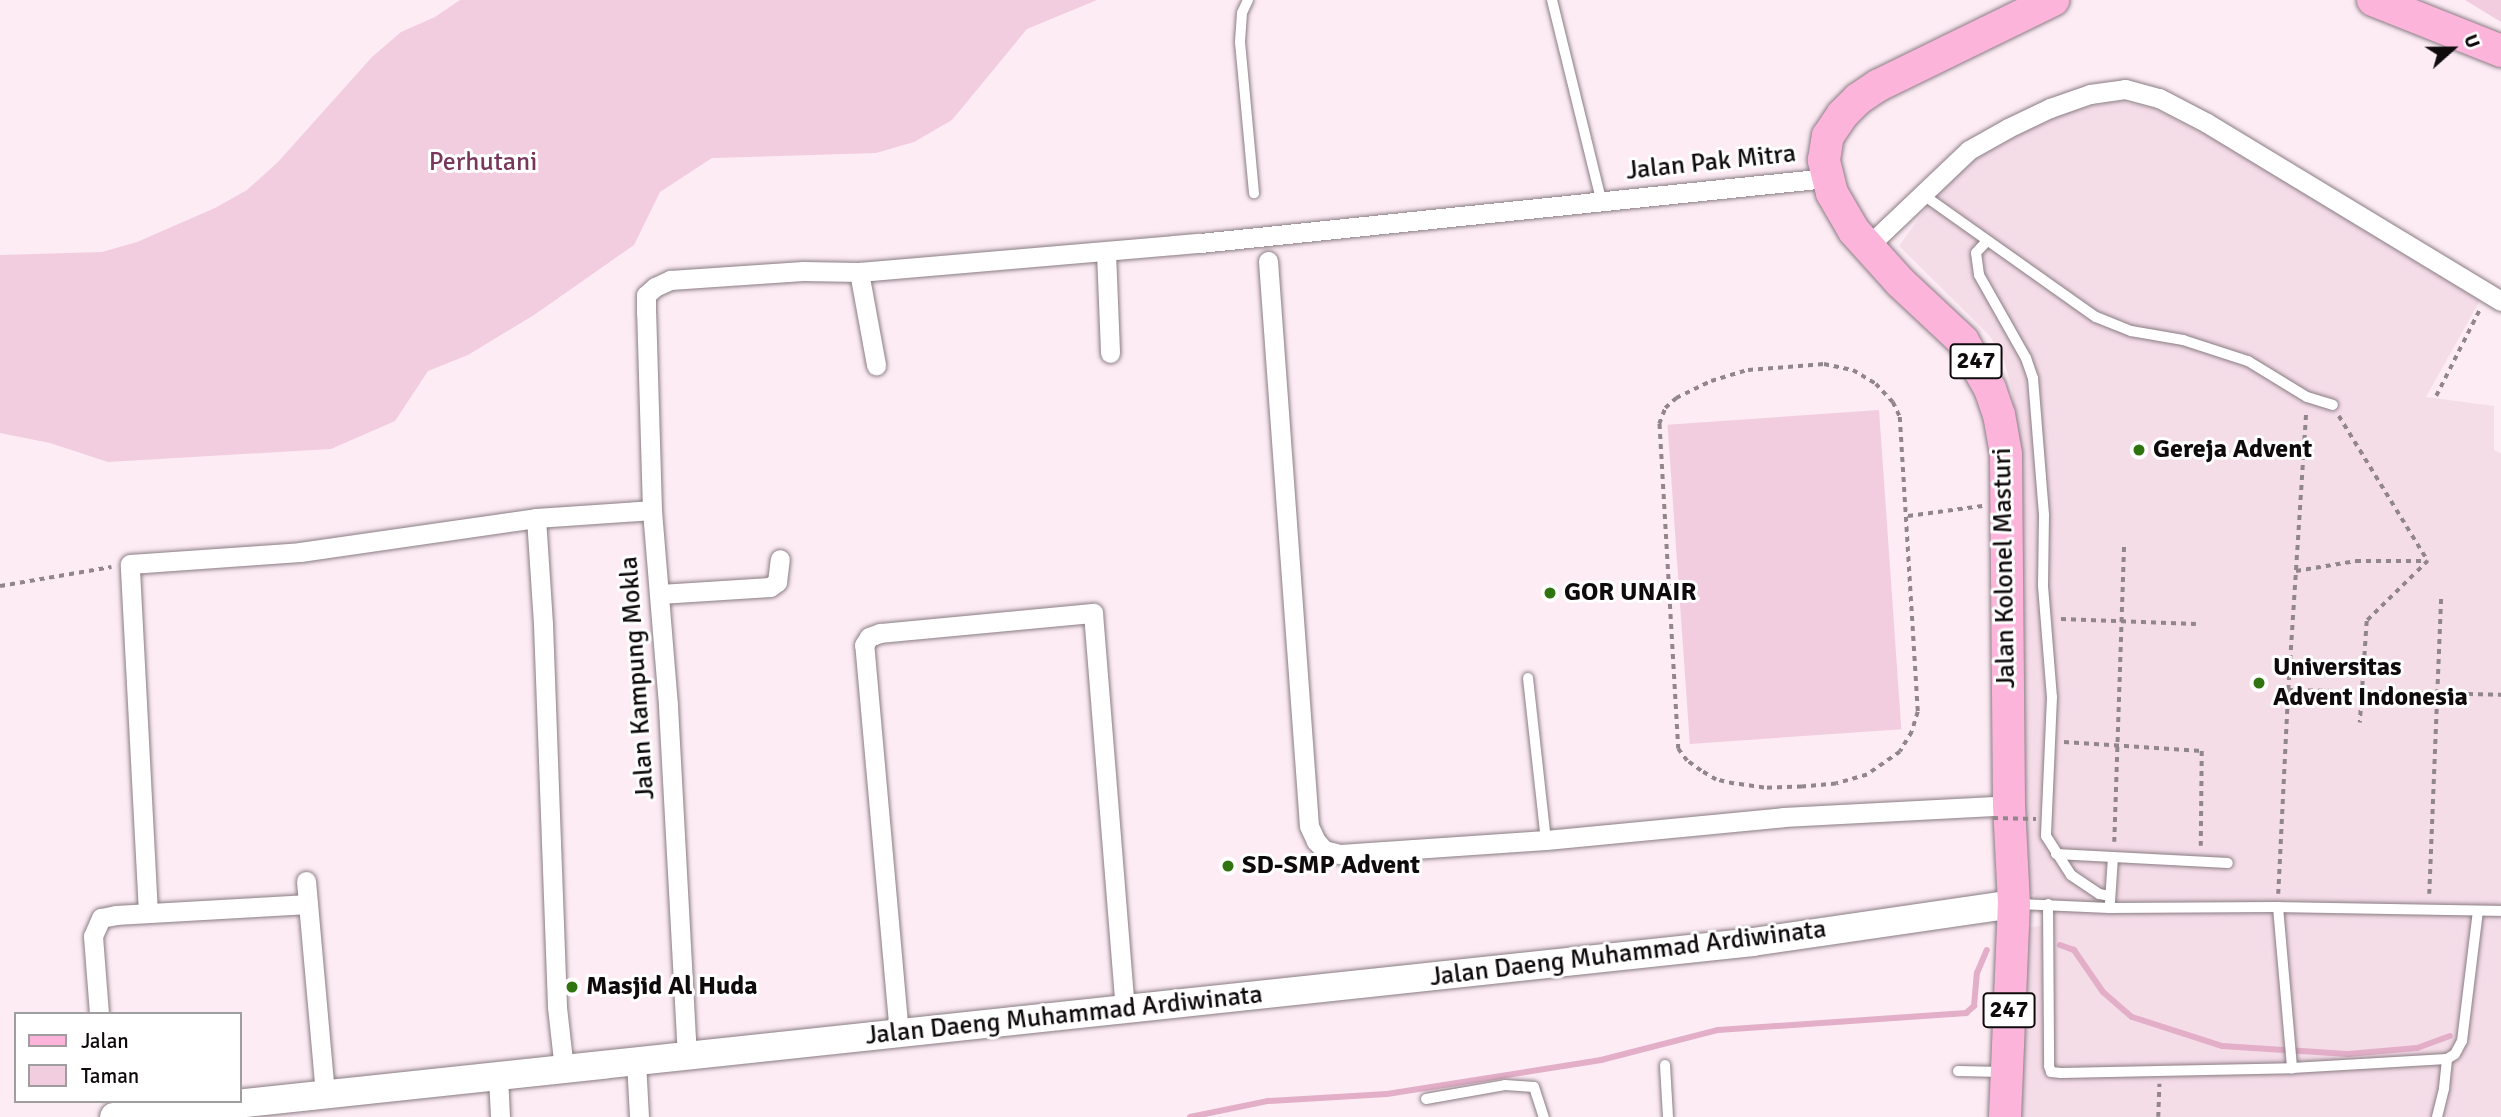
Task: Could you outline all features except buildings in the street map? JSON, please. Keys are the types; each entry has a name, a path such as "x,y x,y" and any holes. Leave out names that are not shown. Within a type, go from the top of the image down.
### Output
{"main road":[{"name":"Jalan Kolonel Masturi","path":"2005,1117 2014,904 2006,454 1999,415 1978,364 1963,341 1866,247 1844,215 1827,178 1824,160 1828,136 1842,115 1858,99 1879,85 2053,0"},
{"path":"2373,0 2501,51"},
{"name":"Jalan Daeng Muhammad Ardiwinata","path":"114,1117 1753,943 2014,904"}],"street":[{"path":"1866,247 1969,150 2008,128 2090,94 2125,89 2159,98 2207,123 2494,298"},
{"name":"Jalan Pak Mitra","path":"646,295 654,287 670,280 803,271 859,272 1106,251 1827,178"},
{"path":"1106,251 1110,353"},
{"path":"1268,261 1301,742 1309,826 1324,850 1340,854 1546,840 1783,817 2013,814"},
{"path":"859,272 876,365"},
{"name":"Jalan Kampung Mokla","path":"646,295 652,510 660,594 687,1057"},
{"path":"148,913 130,564 300,552 536,518 652,510"},
{"path":"536,518 543,624 557,1007 564,1069"},
{"path":"660,594 770,587 777,582 780,559"},
{"path":"899,1034 864,645 869,637 880,633 1093,613 1125,1010"},
{"path":"306,881 325,1093"},
{"path":"99,1012 95,926 101,918 308,904"},
{"path":"636,1061 639,1117"},
{"path":"498,1076 499,1117"}],"lane":[{"path":"1248,0 1242,13 1240,42 1254,193"},
{"path":"1552,0 1601,200"},
{"path":"1922,194 2096,317 2131,331 2183,340 2248,362 2308,397 2333,405"},
{"path":"1987,241 1976,253 1979,275 2026,358 2033,378 2044,515 2046,618 2052,697 2046,836 2071,875 2099,894 2110,896"},
{"path":"1528,678 1546,840"},
{"path":"2056,854 2228,863"},
{"path":"2109,908 2113,858"},
{"path":"2014,904 2109,908 2278,907 2501,911"},
{"path":"2048,905 2051,1072 2159,1071 2447,1059 2455,1054 2462,1041 2477,911"},
{"path":"2278,907 2292,1064"},
{"path":"2437,1117 2447,1059"},
{"path":"1665,1065 1668,1117"},
{"path":"1958,1071 2007,1072"},
{"path":"1426,1099 1505,1085 1534,1087 1544,1117"}],"path":[{"path":"2436,396 2494,298"},
{"path":"1824,364 1853,370 1876,384 1893,402 1900,417 1908,516 1918,712 1912,732 1900,752 1867,775 1836,783 1802,787 1764,788 1716,780 1687,761 1678,749 1677,735 1659,424 1665,408 1676,398 1711,381 1748,370 1824,364"},
{"path":"2278,907 2287,690 2308,397"},
{"path":"2333,405 2428,561"},
{"path":"1908,516 2007,503"},
{"path":"2113,858 2124,543"},
{"path":"2296,571 2356,561 2428,561"},
{"path":"2360,723 2367,621 2428,561"},
{"path":"0,586 130,564"},
{"path":"2428,910 2441,599"},
{"path":"2046,618 2196,624"},
{"path":"2287,690 2501,695"},
{"path":"2050,741 2202,751 2200,862"},
{"path":"2158,1117 2159,1071"}],"shaded area":[{"name":"Universitas Advent Indonesia","path":"2118,101 2153,108 2258,161 2482,297 2426,397 2494,406 2494,450 2501,453 2501,1117 2021,1117 2023,928 2041,926 2042,915 2034,909 2035,895 2018,890 2017,476 2012,389 2003,357 1989,335 1899,246 1939,190 1977,158 2030,129 2077,109"}],"green space":[{"name":"Perhutani","path":"460,0 1097,0 1027,29 952,120 914,142 876,153 712,158 660,192 634,245 534,315 468,355 428,371 395,421 331,449 108,462 50,443 0,433 0,255 102,252 137,242 215,208 247,190 278,162 372,57 401,32 435,17"},
{"path":"2465,0 2501,0 2501,22"},
{"path":"1879,410 1901,729 1690,744 1668,425"}],"waterway":[{"path":"2060,945 2074,950 2103,992 2132,1017 2222,1046 2348,1054 2417,1048 2450,1036"},
{"path":"1190,1117 1268,1101 1387,1094 1601,1060 1718,1030 1966,1013 1974,1006 1977,973 1987,950"}],"place":[{"name":"Gereja Advent","path":"2139,450"},
{"name":"GOR UNAIR","path":"1550,593"},
{"name":"Universitas Advent Indonesia","path":"2259,683"},
{"name":"SD-SMP Advent","path":"1228,866"},
{"name":"Masjid Al Huda","path":"572,987"}]}
